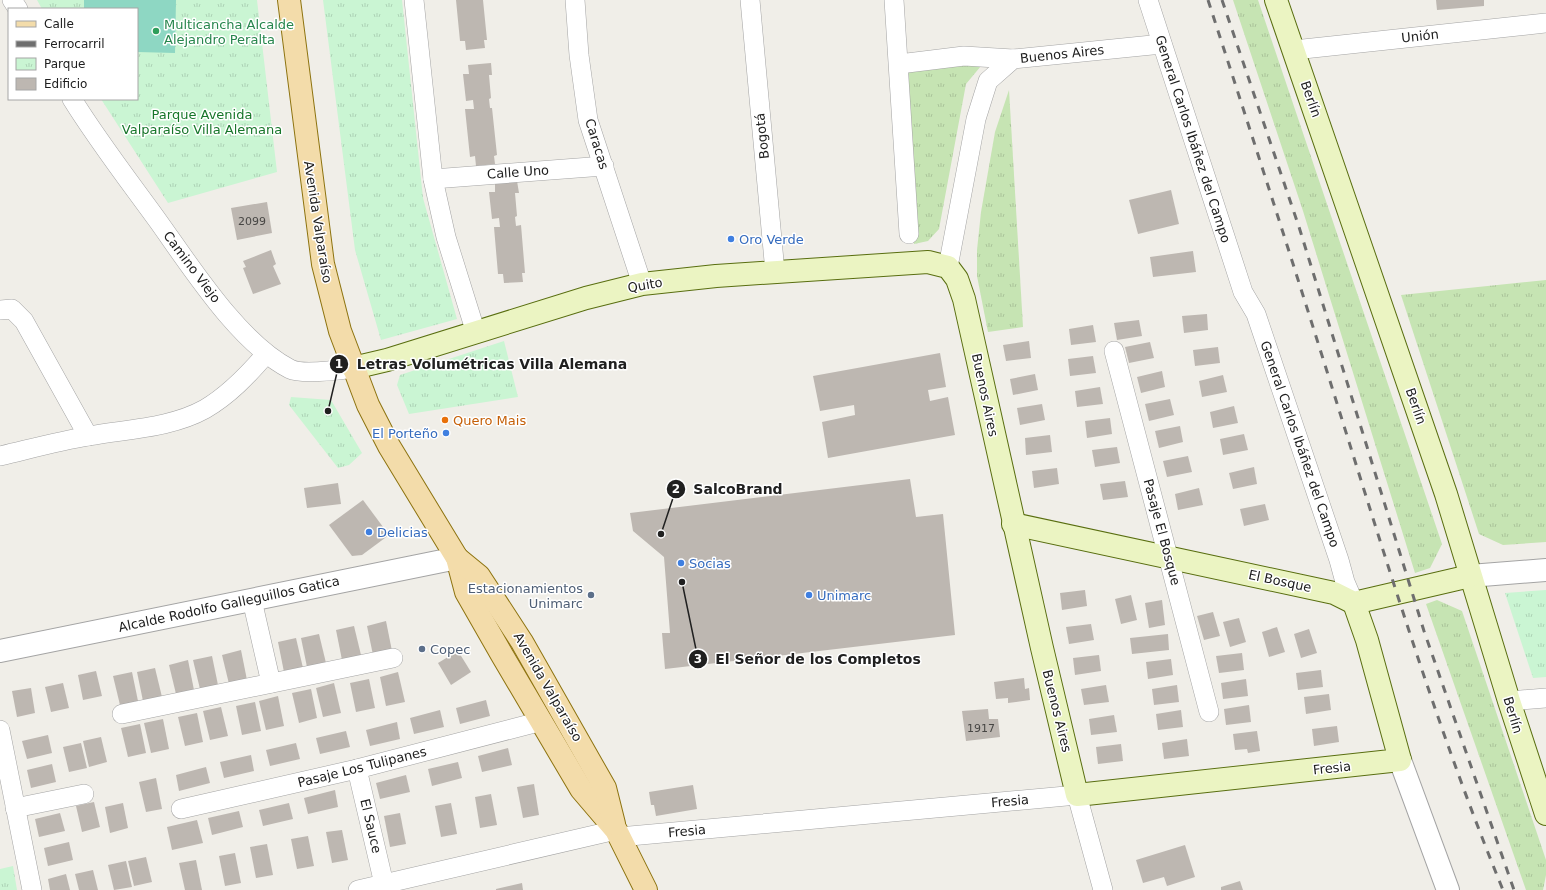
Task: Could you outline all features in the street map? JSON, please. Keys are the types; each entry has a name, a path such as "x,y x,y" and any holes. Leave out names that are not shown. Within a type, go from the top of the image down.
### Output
{"main road":[{"name":"Avenida Valparaíso","path":"289,0 322,264 340,331 353,368 368,405 382,433 457,558 466,592 581,789 617,834 646,890"},
{"name":"Berlín","path":"1276,0 1446,494 1509,701 1546,814"},
{"name":"Quito","path":"353,368 387,360 586,298 642,284 716,276 928,262 948,267"},
{"name":"Buenos Aires","path":"948,267 957,279 964,299 1013,524 1077,795"},
{"name":"El Bosque","path":"1013,524 1334,593 1354,602"},
{"name":"Avenida Valparaíso","path":"457,558 480,576 522,642 605,788 617,834"},
{"path":"1354,602 1470,576"},
{"name":"General Carlos Ibáñez del Campo","path":"1354,602 1367,640 1400,760"},
{"name":"Fresia","path":"1077,795 1400,760"}],"street":[{"path":"414,0 433,179 446,237 476,333"},
{"name":"Caracas","path":"575,0 579,54 588,120 642,284"},
{"name":"Bogotá","path":"750,0 775,272"},
{"path":"894,0 909,234"},
{"name":"General Carlos Ibáñez del Campo","path":"1148,0 1243,292 1256,314 1339,560 1345,582 1354,602"},
{"name":"Unión","path":"1294,50 1546,23"},
{"name":"Buenos Aires","path":"948,267 976,119 988,81 1013,59 1162,44"},
{"path":"899,64 964,56 1013,59"},
{"name":"Camino Viejo","path":"73,100 198,276 244,334 266,354 292,370 325,372 353,368"},
{"name":"Calle Uno","path":"433,179 604,166"},
{"path":"0,310 12,309 24,321 88,436"},
{"name":"Pasaje El Bosque","path":"1114,351 1209,712"},
{"path":"0,456 88,436 167,422 194,414 206,408 246,379 266,354"},
{"name":"Alcalde Rodolfo Galleguillos Gatica","path":"0,651 457,558"},
{"path":"1470,576 1546,570"},
{"path":"252,600 271,683"},
{"path":"122,714 393,658"},
{"path":"1509,701 1546,698"},
{"name":"Pasaje Los Tulipanes","path":"181,809 357,769 542,721"},
{"path":"0,730 32,890"},
{"name":"General Carlos Ibáñez del Campo","path":"1400,760 1448,890"},
{"name":"El Sauce","path":"357,769 384,884"},
{"path":"15,808 84,794"},
{"name":"Buenos Aires","path":"1077,795 1103,890"},
{"name":"Fresia","path":"358,890 617,834 1077,795"}],"green space":[{"name":"Parque Avenida Valparaíso Villa Alemana","path":"37,0 257,0 277,172 168,203 102,100 138,100 138,8 41,8"},
{"name":"Multicancha Alcalde Alejandro Peralta","path":"84,0 176,0 175,53 138,52 138,8 84,8"},
{"path":"323,0 402,0 423,198 457,319 381,340 355,250"},
{"path":"1233,0 1258,0 1442,544 1430,568 1415,573 1303,211"},
{"path":"970,62 981,66 966,84 939,229 928,241 914,244 903,74 910,69"},
{"path":"1009,90 1023,327 988,332 977,276 977,250 981,212 995,132"},
{"path":"1546,280 1546,542 1503,545 1479,534 1401,295"},
{"path":"504,341 518,397 409,414 397,385 400,375"},
{"path":"291,397 331,400 362,453 349,465 338,468 289,405"},
{"path":"1546,590 1546,677 1533,678 1505,593"},
{"path":"1437,600 1462,611 1546,860 1546,875 1543,890 1526,890 1426,604"},
{"path":"13,866 17,890 0,890 0,869"}],"building":[{"path":"456,0 483,0 487,40 484,40 485,48 466,50 465,41 460,41"},
{"path":"1436,0 1484,0 1484,6 1437,10"},
{"path":"491,63 492,75 489,75 491,98 489,99 490,108 492,108 497,155 494,156 495,164 476,166 475,156 470,157 465,109 474,109 473,100 466,101 463,74 469,74 468,65"},
{"path":"517,181 519,193 515,193 517,216 515,217 516,226 521,225 525,273 522,273 523,282 504,283 503,274 498,274 494,227 500,227 499,218 492,219 489,192 495,192 495,183"},
{"path":"1171,190 1179,224 1138,234 1129,200"},
{"path":"267,202 272,233 237,240 231,208"},
{"path":"271,250 276,264 273,266 281,284 253,294 243,268 246,267 243,261"},
{"path":"1193,251 1196,272 1153,277 1150,257"},
{"path":"1207,314 1208,330 1184,333 1182,316"},
{"path":"1139,320 1142,336 1117,340 1114,323"},
{"path":"1093,325 1096,342 1071,345 1069,329"},
{"path":"1029,341 1031,358 1006,361 1003,345"},
{"path":"1150,342 1154,358 1129,363 1125,347"},
{"path":"1218,347 1220,363 1195,366 1193,350"},
{"path":"940,353 946,387 928,390 930,401 948,397 955,435 828,458 822,422 855,415 854,405 820,411 813,376"},
{"path":"1093,356 1096,373 1070,376 1068,359"},
{"path":"1162,371 1165,387 1141,393 1137,377"},
{"path":"1035,374 1038,390 1013,395 1010,379"},
{"path":"1223,375 1227,392 1202,397 1199,381"},
{"path":"1100,387 1103,404 1077,407 1075,391"},
{"path":"1170,399 1174,415 1149,421 1145,404"},
{"path":"1042,404 1045,420 1020,425 1017,408"},
{"path":"1234,406 1238,423 1213,428 1210,412"},
{"path":"1110,418 1112,434 1087,438 1085,421"},
{"path":"1180,426 1183,442 1159,448 1155,431"},
{"path":"1244,434 1248,450 1223,455 1220,439"},
{"path":"1050,435 1052,452 1026,455 1025,438"},
{"path":"1117,447 1120,463 1095,467 1092,450"},
{"path":"1188,456 1192,472 1167,477 1163,461"},
{"path":"1254,467 1257,484 1233,489 1229,473"},
{"path":"1057,468 1059,484 1034,488 1032,471"},
{"name":"Unimarc","path":"910,479 916,517 943,514 955,635 665,669 662,633 670,633 664,557 633,531 630,513"},
{"path":"1125,481 1128,497 1103,500 1100,484"},
{"path":"338,483 341,504 307,508 304,488"},
{"path":"1199,488 1203,505 1178,510 1175,494"},
{"path":"363,500 389,535 362,555 352,556 329,525"},
{"path":"1265,504 1269,520 1244,526 1240,509"},
{"path":"1085,590 1087,606 1062,610 1060,593"},
{"path":"1131,595 1137,620 1121,624 1115,599"},
{"path":"1162,600 1165,625 1149,628 1145,603"},
{"path":"1213,612 1220,636 1204,640 1197,616"},
{"path":"1239,618 1246,642 1230,647 1223,622"},
{"path":"386,621 392,651 373,655 367,626"},
{"path":"1091,624 1094,640 1069,644 1066,627"},
{"path":"354,626 361,655 342,660 336,630"},
{"path":"1277,627 1285,652 1269,657 1262,632"},
{"path":"1309,629 1317,653 1301,658 1294,634"},
{"path":"319,634 326,663 307,667 301,638"},
{"path":"1168,634 1169,650 1132,654 1130,638"},
{"path":"296,638 303,668 284,672 278,642"},
{"path":"241,650 247,680 229,684 222,655"},
{"path":"458,651 471,672 451,685 438,663"},
{"path":"1242,653 1244,670 1219,673 1216,656"},
{"path":"1099,655 1101,671 1075,675 1073,658"},
{"path":"212,656 218,685 200,689 193,660"},
{"path":"1171,659 1173,675 1148,679 1146,662"},
{"path":"188,660 194,690 176,694 169,665"},
{"path":"155,668 162,697 143,701 137,672"},
{"path":"1321,670 1323,687 1298,690 1296,673"},
{"path":"96,671 102,696 83,700 78,675"},
{"path":"132,672 138,701 120,705 113,676"},
{"path":"398,672 405,702 386,706 380,677"},
{"path":"1024,678 1025,689 1029,688 1030,700 1008,703 1008,698 996,699 994,682"},
{"path":"369,679 375,708 356,712 350,683"},
{"path":"1246,679 1248,696 1223,699 1221,683"},
{"path":"63,683 69,708 51,712 45,687"},
{"path":"334,683 341,713 323,717 316,688"},
{"path":"1106,685 1109,702 1084,705 1081,689"},
{"path":"1177,685 1179,702 1154,705 1152,689"},
{"path":"31,688 35,713 17,717 12,691"},
{"path":"311,689 317,718 299,723 292,693"},
{"path":"1329,694 1331,710 1306,714 1304,697"},
{"path":"278,696 284,726 266,730 259,701"},
{"path":"486,700 490,716 460,724 456,708"},
{"path":"255,702 261,731 242,735 236,706"},
{"path":"1249,705 1251,722 1226,725 1224,709"},
{"path":"221,707 228,736 210,740 203,711"},
{"path":"988,709 989,719 998,719 1000,737 966,741 962,711"},
{"path":"440,710 444,727 414,734 410,718"},
{"path":"1181,710 1183,727 1158,730 1156,714"},
{"path":"197,713 203,742 185,746 178,717"},
{"path":"1114,715 1117,732 1091,735 1089,719"},
{"path":"163,719 169,749 151,753 144,723"},
{"path":"397,722 400,739 370,746 366,730"},
{"path":"140,724 146,753 128,757 121,728"},
{"path":"1337,726 1339,742 1314,746 1312,729"},
{"path":"346,731 350,747 320,754 316,738"},
{"path":"1257,731 1260,751 1248,753 1247,749 1235,750 1233,734"},
{"path":"48,735 52,753 27,759 22,741"},
{"path":"101,737 107,762 89,767 83,741"},
{"path":"1187,739 1189,756 1164,759 1162,743"},
{"path":"81,743 87,768 69,772 63,747"},
{"path":"296,743 300,759 270,766 266,750"},
{"path":"1121,744 1123,761 1098,764 1096,747"},
{"path":"508,748 512,765 482,772 478,756"},
{"path":"251,755 254,771 224,778 220,762"},
{"path":"458,762 462,778 432,786 428,769"},
{"path":"52,764 56,782 31,788 27,770"},
{"path":"206,767 210,783 179,791 176,775"},
{"path":"406,775 410,792 380,799 376,783"},
{"path":"156,778 162,809 146,812 139,782"},
{"path":"534,784 539,815 523,818 517,787"},
{"path":"693,785 697,809 656,816 654,805 651,805 649,792"},
{"path":"335,790 338,807 308,814 304,798"},
{"path":"491,794 497,825 480,828 475,797"},
{"path":"94,802 100,827 82,832 76,806"},
{"path":"123,803 128,828 110,833 105,807"},
{"path":"289,803 293,819 263,826 259,810"},
{"path":"451,803 457,834 441,837 435,806"},
{"path":"239,811 243,827 212,835 208,818"},
{"path":"60,813 65,831 39,837 35,819"},
{"path":"400,813 406,844 390,847 384,816"},
{"path":"197,820 203,843 172,850 167,827"},
{"path":"342,830 348,860 332,863 326,832"},
{"path":"308,836 314,866 297,869 291,839"},
{"path":"69,842 73,860 48,866 44,848"},
{"path":"267,844 273,875 256,878 250,847"},
{"path":"1185,845 1195,877 1167,886 1164,877 1143,883 1136,860"},
{"path":"235,853 241,883 225,886 219,856"},
{"path":"146,857 152,882 134,886 128,861"},
{"path":"196,860 202,890 185,890 179,863"},
{"path":"126,861 132,887 114,890 108,865"},
{"path":"93,870 98,890 79,890 75,874"},
{"path":"66,874 70,890 50,890 48,879"},
{"path":"1240,881 1243,890 1221,890 1221,887"},
{"path":"522,883 523,890 496,890 496,889"}],"railway":[{"path":"1208,0 1438,718 1480,833 1503,890"},
{"path":"1222,0 1299,227 1424,631 1514,890"}],"place":[{"name":"Multicancha Alcalde Alejandro Peralta","path":"156,31"},
{"name":"Oro Verde","path":"731,239"},
{"name":"Letras Volumétricas Villa Alemana","path":"328,411"},
{"name":"Quero Mais","path":"445,420"},
{"name":"El Porteño","path":"446,433"},
{"name":"Delicias","path":"369,532"},
{"name":"SalcoBrand","path":"661,534"},
{"name":"Socias","path":"681,563"},
{"name":"El Señor de los Completos","path":"682,582"},
{"name":"Estacionamientos Unimarc","path":"591,595"},
{"name":"Unimarc","path":"809,595"},
{"name":"Copec","path":"422,649"}]}
